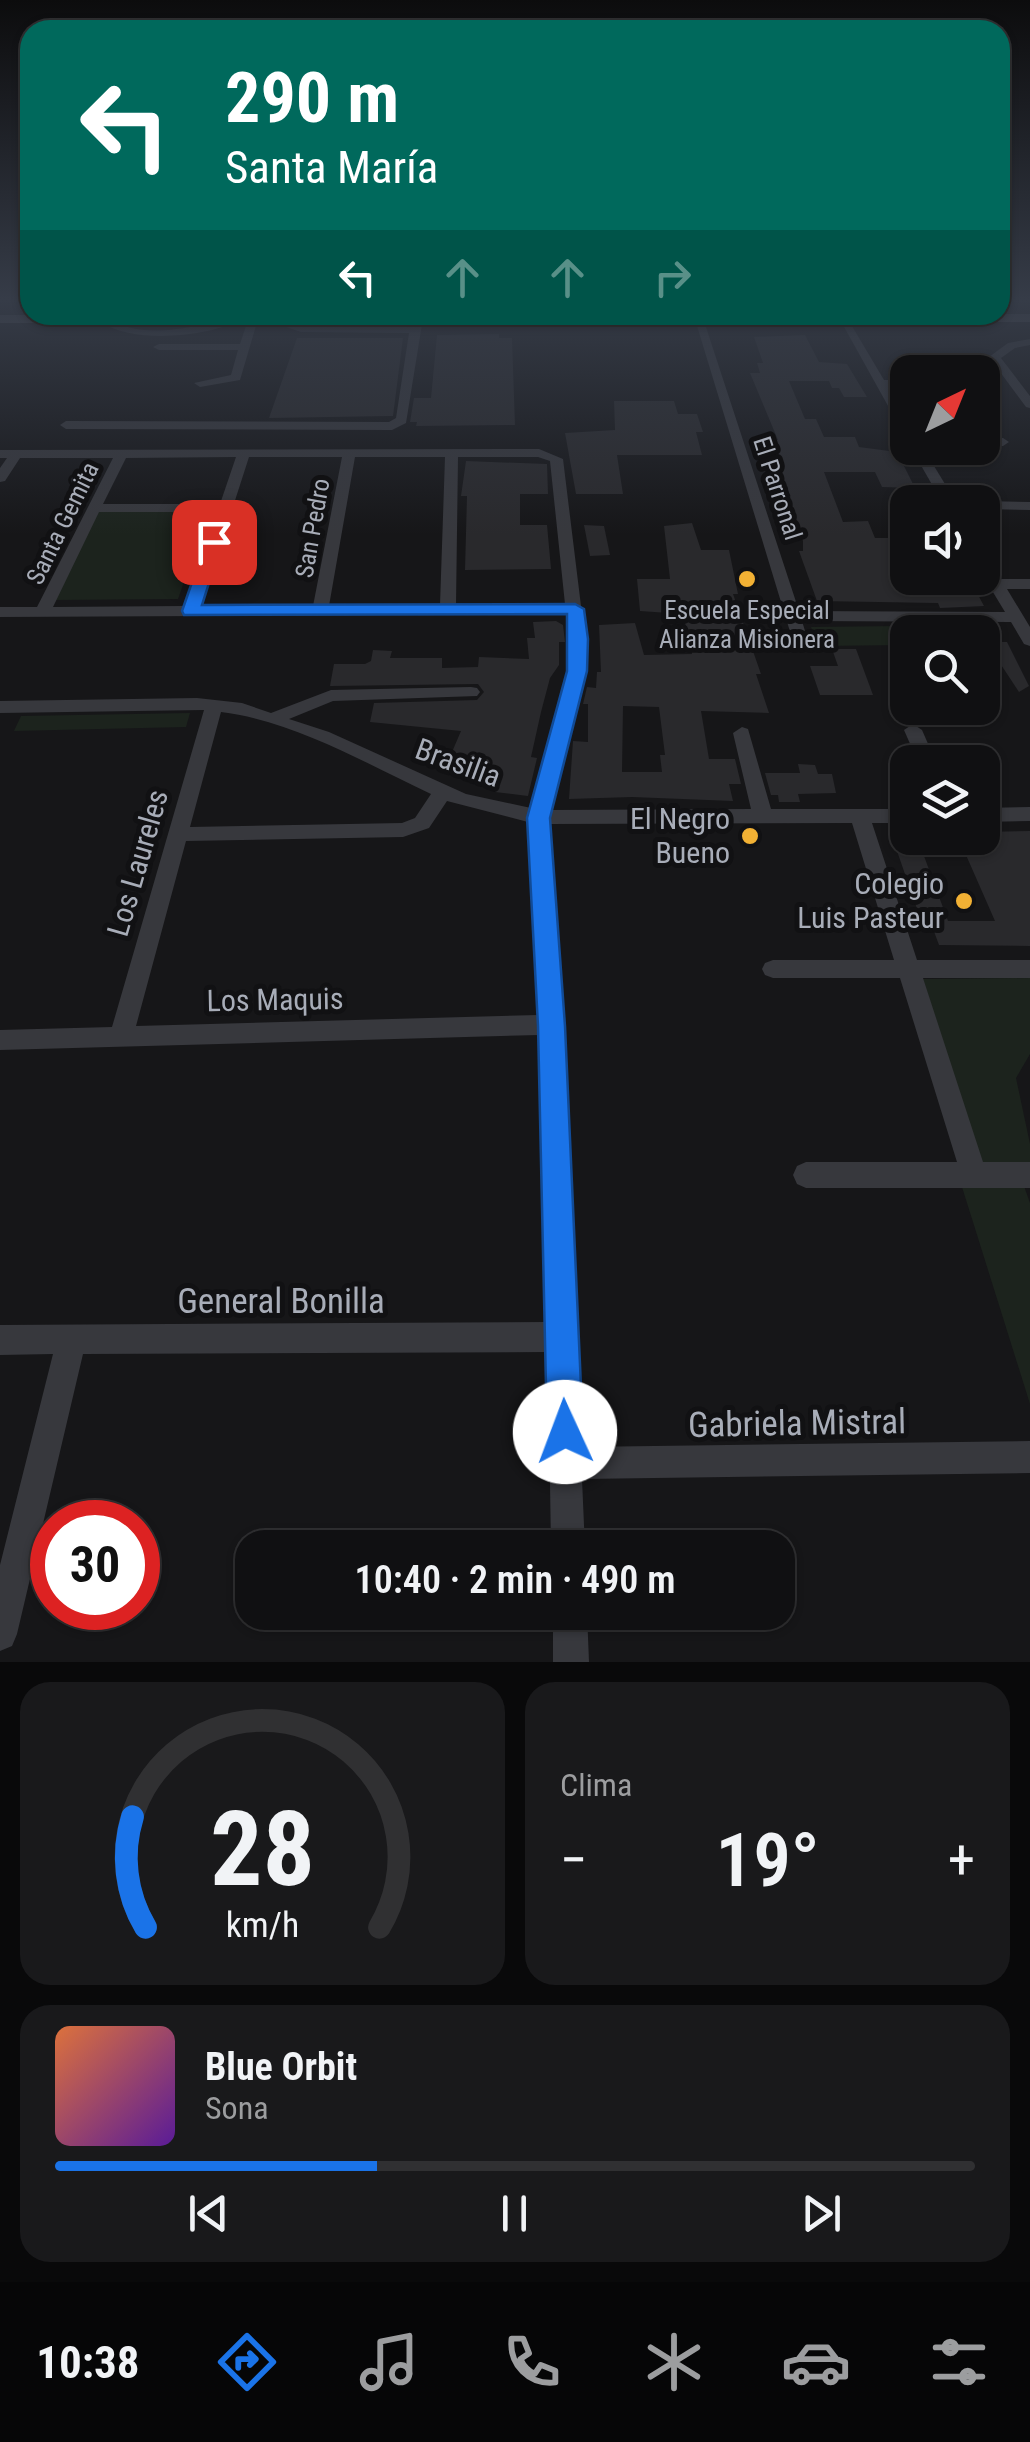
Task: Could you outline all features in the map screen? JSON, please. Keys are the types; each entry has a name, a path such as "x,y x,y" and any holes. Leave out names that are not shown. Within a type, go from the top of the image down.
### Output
{"street":[{"path":"200,383 225,380"},
{"path":"66,425 392,426 402,420 408,380"},
{"name":"El Parronal","path":"717,380 801,644"},
{"path":"877,380 890,401"},
{"path":"1012,380 1030,404"},
{"path":"880,384 890,384"},
{"name":"San Pedro","path":"320,610 349,453"},
{"path":"448,610 452,453"},
{"path":"0,454 452,453 551,455 556,461 579,639 577,671 538,818 552,1026 568,1530"},
{"path":"0,478 16,454"},
{"name":"Santa Gemita","path":"43,611 122,454"},
{"path":"191,611 244,454"},
{"path":"1000,506 1030,506"},
{"path":"94,508 226,508"},
{"path":"1000,584 1030,584"},
{"path":"1000,591 1030,641"},
{"path":"0,612 575,609"},
{"path":"792,616 1016,617"},
{"path":"274,718 331,696 472,692"},
{"name":"Brasilia","path":"5,707 214,705 274,718 322,736 442,794 538,818 890,816"},
{"name":"Los Laureles","path":"121,1036 214,705"},
{"path":"0,728 5,707"},
{"path":"913,730 920,745"},
{"path":"742,733 762,817"},
{"path":"178,834 404,830 422,823 442,794"},
{"path":"1000,815 1030,814"},
{"path":"860,816 974,1175"},
{"path":"773,969 1030,970"},
{"name":"Los Maquis","path":"0,1040 552,1026"},
{"path":"806,1176 1030,1176"},
{"name":"General Bonilla","path":"0,1340 562,1337"},
{"path":"0,1634 72,1339"},
{"name":"Gabriela Mistral","path":"566,1464 1030,1457"},
{"path":"570,1630 571,1662"}],"shaded area":[{"path":"209,510 178,599 54,600 98,511"},
{"path":"890,626 890,645 818,646 811,627"},
{"path":"190,713 186,727 14,731 21,716"},
{"path":"1030,978 1030,1054 1016,1078 1030,1144 1030,1167 983,1167 923,979"},
{"path":"957,1171 1019,1172 1030,1203 1030,1404"}],"building":[{"path":"282,380 398,380 393,416 269,418"},
{"path":"433,380 513,380 515,425 416,426 417,422 410,422 414,398 431,398"},
{"path":"753,380 856,380 867,397 844,397 829,381 789,381 805,419 816,419 824,437 855,437 859,447 890,451 890,465 904,465 914,485 882,487 875,472 824,472 843,522 868,521 875,538 890,539 890,595 978,595 984,606 940,608 938,603 817,601 799,551 803,551 803,541 768,440 778,440"},
{"path":"614,401 674,401 678,414 697,414 703,432 696,432 702,455 617,455 623,494 576,494 565,433 615,430"},
{"path":"466,461 547,464 548,494 520,494 520,525 547,525 551,569 465,570 467,496 461,496"},
{"path":"692,523 701,550 729,550 738,594 733,594 761,674 756,674 769,713 701,711 709,759 735,759 741,784 729,784 733,801 569,799 573,741 588,742 588,704 583,704 587,687 596,688 597,672 601,672 599,625 635,623 644,655 692,654 683,614 640,611 637,579 670,579 664,526","holes":["623,706 659,707 665,755 660,755 662,772 622,772"]},
{"path":"584,525 604,526 610,555 590,556"},
{"path":"556,621 563,625 565,642 559,642 559,665 550,678 541,712 531,757 537,758 528,796 495,792 496,787 443,773 461,731 370,722 374,703 477,700 484,692 478,684 330,686 334,664 365,664 371,661 373,650 392,651 390,658 442,658 442,668 478,667 479,657 529,659 527,638 535,638 533,622"},
{"path":"1000,642 1007,642 1029,686 1019,692 1000,663"},
{"path":"832,649 856,649 873,695 820,695 810,666 838,666"},
{"path":"798,764 815,765 818,774 832,774 836,793 798,794 800,802 779,802 778,795 771,795 765,773 800,773"},
{"path":"1030,831 1030,946 939,945 932,926 923,926 898,855 966,855 1000,855 1000,832","holes":["966,855 995,921 948,921 924,856"]}],"place":[{"name":"Escuela Especial Alianza Misionera","path":"747,579"},
{"name":"El Negro Bueno","path":"750,836"},
{"name":"Colegio Luis Pasteur","path":"964,901"}],"route":[{"path":"214,542 191,611 575,609 579,639 577,671 538,818 552,1026 565,1432"}]}
